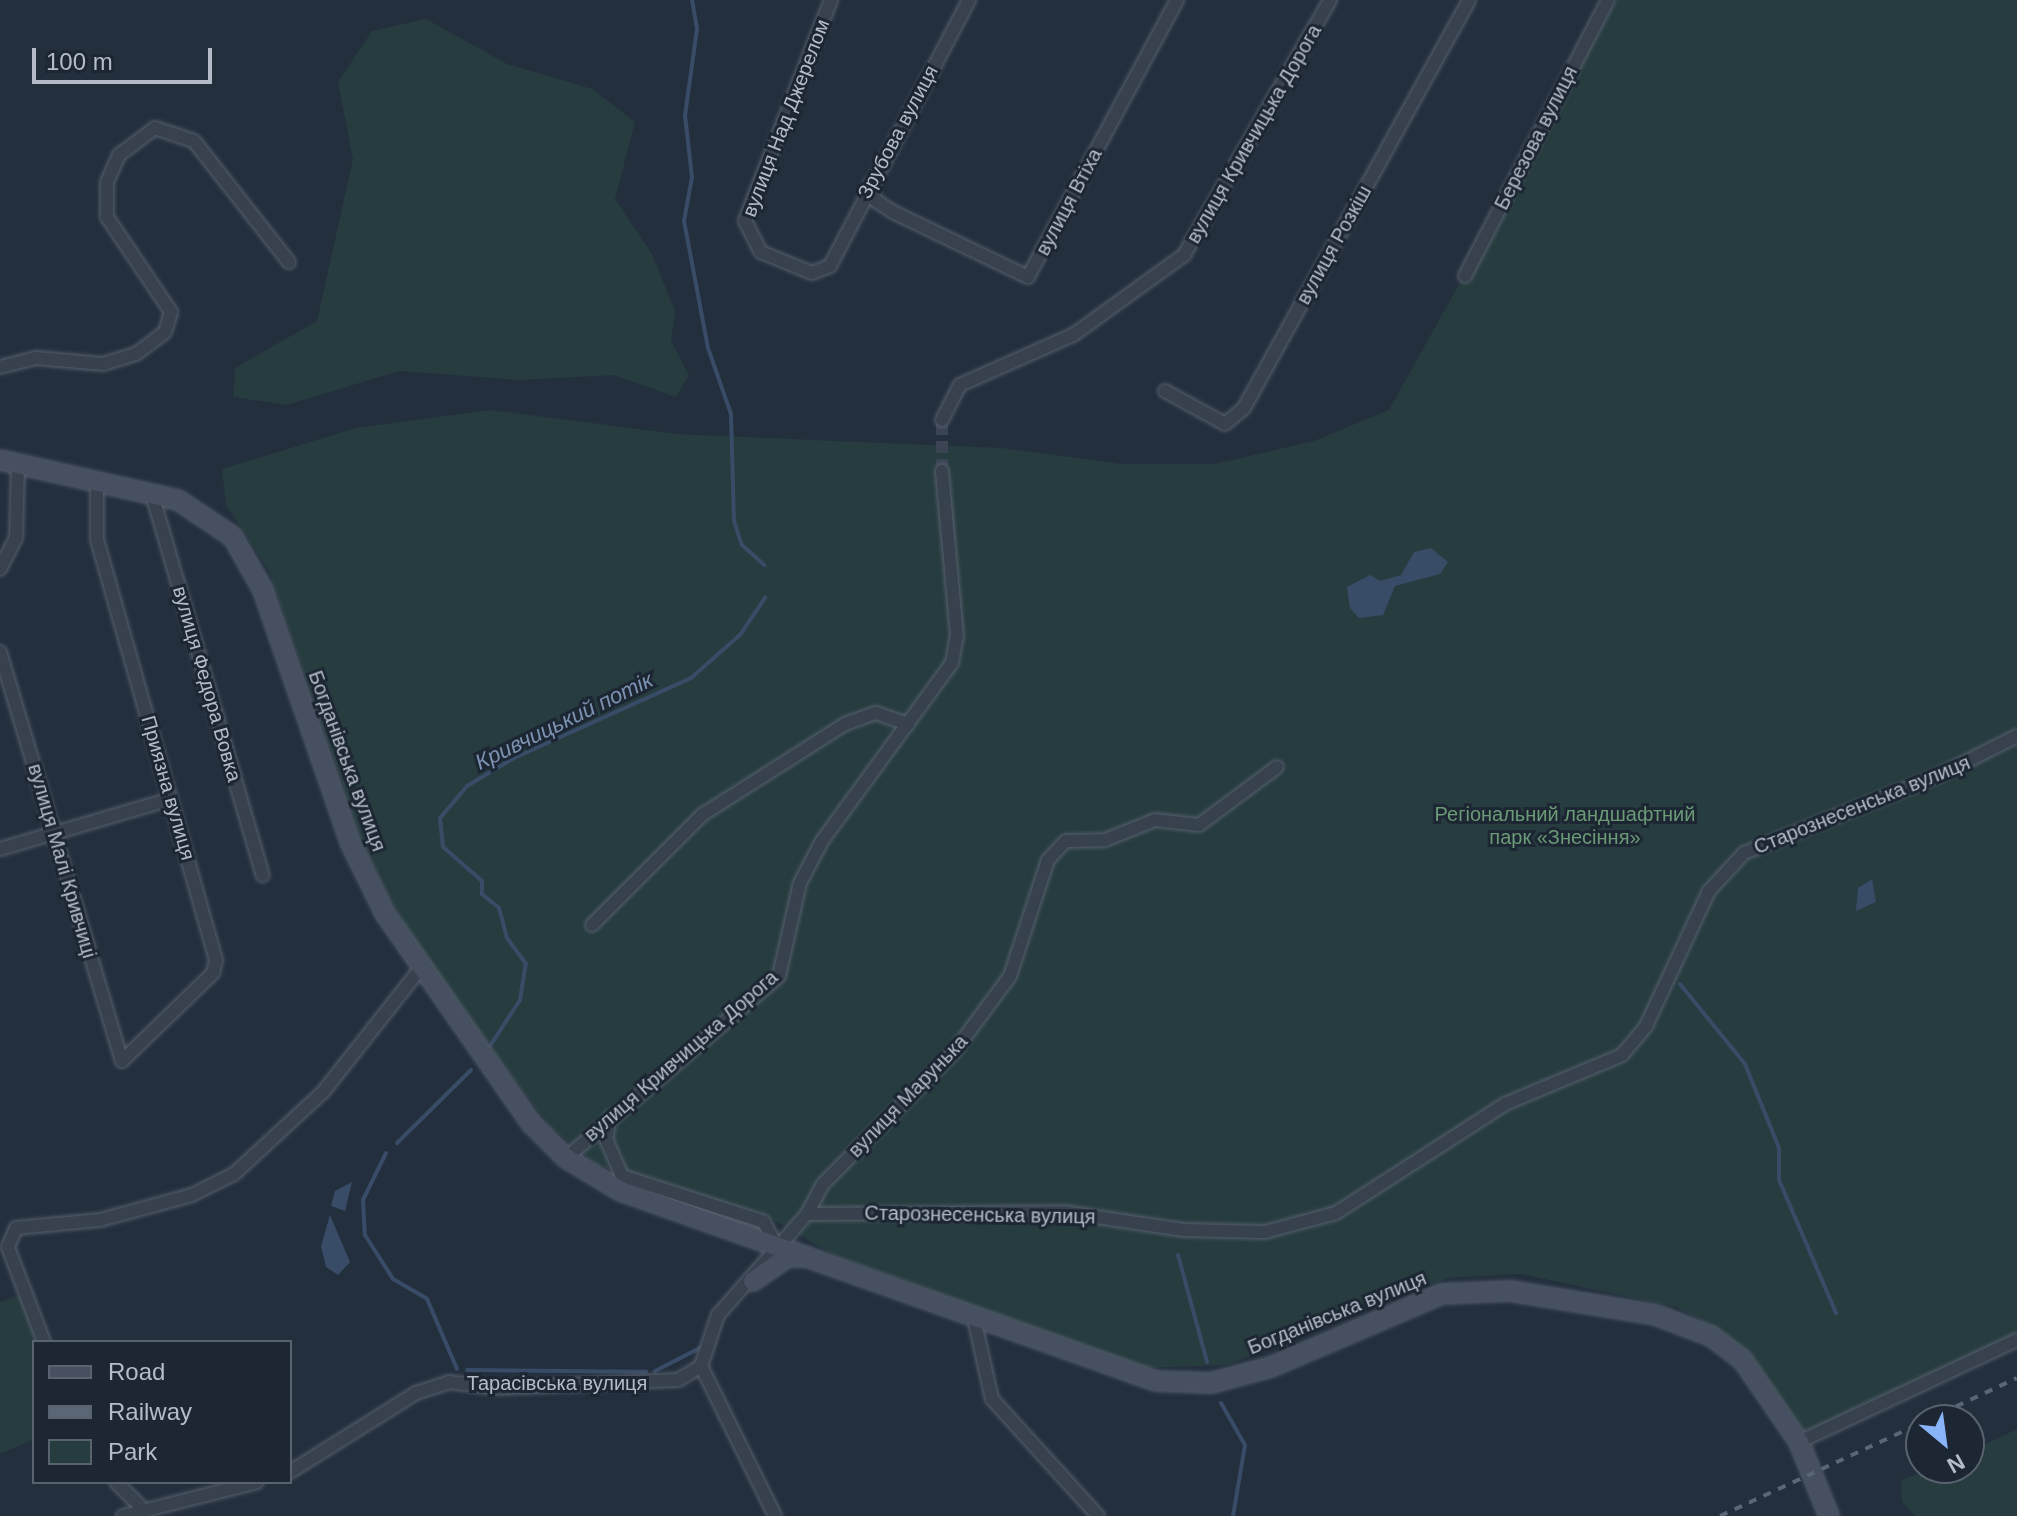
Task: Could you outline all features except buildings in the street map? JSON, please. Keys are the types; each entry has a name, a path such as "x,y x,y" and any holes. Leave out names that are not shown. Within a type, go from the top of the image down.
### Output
{"main road":[{"name":"Богданівська вулиця","path":"9,464 97,486 152,494 202,511 247,559 351,844 420,969 532,1124 566,1158 621,1191 975,1323 1111,1370 1211,1383 1271,1367 1441,1294 1510,1291 1656,1315 1711,1336 1760,1379 1799,1442 1829,1516"},
{"path":"744,1236 758,1254 753,1281"},
{"path":"753,1281 787,1257 802,1257"}],"street":[{"name":"вулиця Над Джерелом","path":"830,266 812,273 761,252 745,221 831,0"},
{"name":"Зрубова вулиця","path":"830,266 870,183 969,0"},
{"name":"вулиця Втіха","path":"870,183 875,200 893,212 1028,277 1177,0"},
{"name":"вулиця Кривчицька Дорога","path":"942,420 960,385 1073,335 1184,255 1330,0"},
{"name":"вулиця Розкіш","path":"1165,391 1225,424 1244,408 1469,0"},
{"name":"Березова вулиця","path":"1465,276 1608,0"},
{"path":"0,367 36,358 103,364 136,354 165,332 171,312 107,217 107,182 119,155 155,128 194,141 289,262"},
{"path":"0,569 16,538 9,464"},
{"name":"вулиця Кривчицька Дорога","path":"566,1158 610,1117 779,976 800,883 955,652 942,471"},
{"name":"Приязна вулиця","path":"97,486 97,540 216,960 213,973 129,1059"},
{"name":"вулиця Федора Вовка","path":"152,494 263,875"},
{"name":"вулиця Малі Кривчиці","path":"0,652 56,834 117,1060 129,1059"},
{"path":"592,925 702,815 845,724 876,713 908,724"},
{"name":"Старознесенська вулиця","path":"807,1214 1063,1212 1243,1232 1336,1213 1505,1104 1622,1055 1646,1026 1709,891 1736,859 2017,736"},
{"name":"вулиця Марунька","path":"807,1214 823,1184 954,1052 1001,988 1048,860 1066,841 1105,840 1155,820 1199,825 1277,767"},
{"path":"0,849 171,799"},
{"path":"43,1340 8,1247 16,1228 100,1220 192,1195 234,1174 323,1092 420,969"},
{"path":"610,1117 606,1139 622,1176 764,1222 778,1249"},
{"path":"775,1516 701,1366 718,1315 753,1281 807,1214"},
{"path":"975,1323 992,1399 1098,1516"},
{"path":"1799,1442 2017,1340"},
{"name":"Тарасівська вулиця","path":"292,1471 416,1393 449,1382 654,1384 701,1366"},
{"path":"118,1484 140,1506"},
{"path":"123,1516 140,1506 247,1484"}],"green space":[{"name":"Регіональний ландшафтний парк «Знесіння»","path":"1617,0 2017,0 2017,1336 1814,1433 1802,1431 1763,1372 1707,1323 1676,1307 1520,1274 1448,1278 1228,1365 1142,1368 832,1254 763,1214 597,1165 550,1127 416,948 363,845 269,571 226,505 222,469 356,428 490,410 677,434 1002,448 1122,464 1215,464 1314,441 1389,410"},
{"path":"426,19 507,64 592,89 635,122 615,199 652,254 675,311 671,341 689,375 676,397 614,375 519,380 399,371 287,405 233,397 235,368 317,321 353,159 338,82 372,31"},
{"path":"20,1295 40,1340 32,1340 32,1440 0,1454 0,1302"},
{"path":"2017,1429 2017,1516 1915,1516 1902,1501 1901,1480 1905,1479 1905,1484 1985,1484 1985,1444"}],"water":[{"path":"1431,548 1448,562 1440,574 1395,586 1383,615 1359,618 1350,608 1347,587 1370,575 1380,581 1401,575 1414,552"},
{"path":"1872,879 1876,902 1856,911 1858,888"},
{"path":"352,1182 345,1211 331,1206 335,1191"},
{"path":"330,1215 350,1262 338,1275 326,1267 321,1246"}],"waterway":[{"name":"Кривчицький потік","path":"692,0 697,29 685,115 692,177 684,221 708,348 731,414 734,521 742,545 764,565"},
{"name":"Кривчицький потік","path":"488,1049 520,1000 526,964 507,938 499,908 482,894 482,881 443,847 440,818 467,786 514,758 691,678 740,635 765,598"},
{"path":"1680,984 1745,1064 1779,1148 1779,1180 1836,1313"},
{"name":"Кривчицький потік","path":"397,1143 471,1070"},
{"name":"Кривчицький потік","path":"386,1153 363,1200 365,1235 393,1279 427,1299 457,1369"},
{"path":"1178,1255 1207,1362"},
{"name":"Кривчицький потік","path":"655,1371 702,1347"},
{"name":"Кривчицький потік","path":"467,1370 646,1372"},
{"path":"1221,1403 1245,1445 1233,1516"}],"tunnel":[{"path":"942,420 942,471"}],"railway":[{"path":"1961,1404 2017,1378"},
{"path":"1720,1516 1905,1430"}]}
